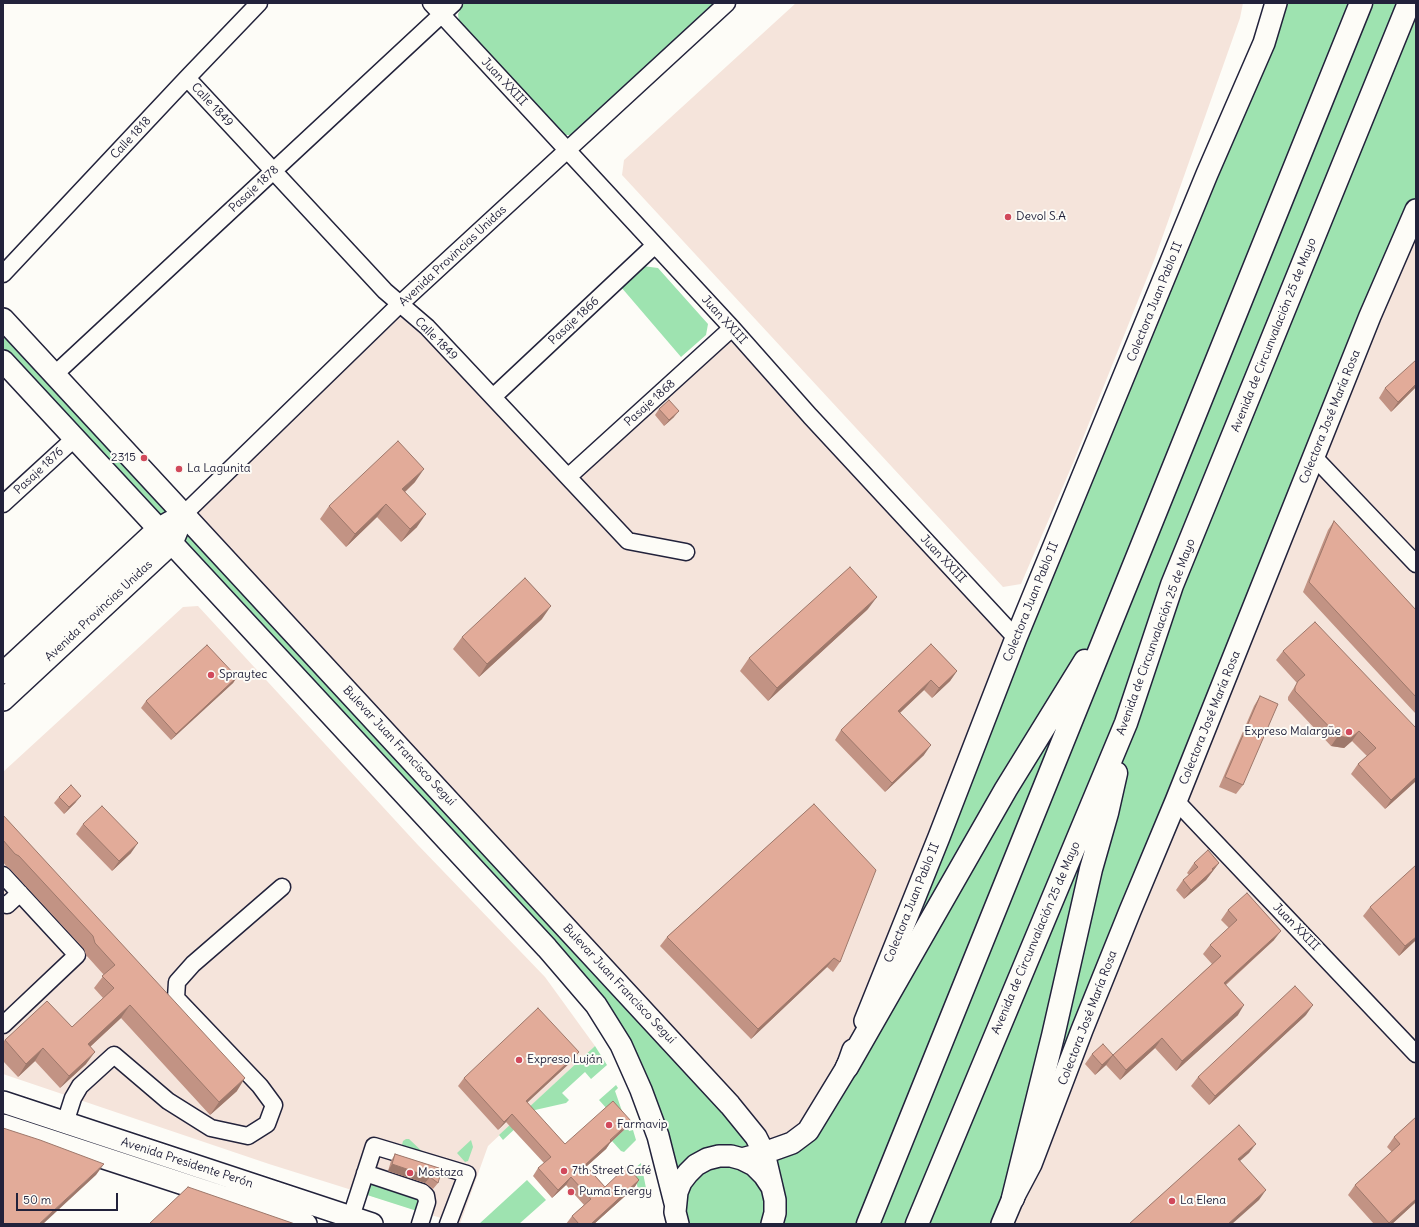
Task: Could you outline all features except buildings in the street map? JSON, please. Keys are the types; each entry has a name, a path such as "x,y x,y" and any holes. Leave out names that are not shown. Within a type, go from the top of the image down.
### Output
{"highway":[{"path":"868,1224 1361,3"},
{"name":"Avenida de Circunvalación 25 de Mayo","path":"917,1224 1126,723 1172,585 1409,3"},
{"path":"846,1067 1006,789 1118,607"},
{"path":"1013,1198 1053,1036 1091,869 1108,813 1126,723"}],"main road":[{"name":"Colectora Juan Pablo II","path":"742,1159 792,1143 808,1131 846,1067 942,829 1016,638 1208,174 1264,43 1276,3"},
{"name":"Colectora José María Rosa","path":"1002,1224 1013,1198 1031,1164 1082,1030 1176,801 1370,316 1416,210"},
{"name":"Bulevar Juan Francisco Seguí","path":"3,319 730,1105 756,1137 764,1153 775,1200 775,1213 772,1224"},
{"path":"3,361 547,948 596,1005 621,1045 641,1090 658,1136 675,1217"},
{"name":"Avenida Provincias Unidas","path":"3,700 165,536 184,514"},
{"name":"Avenida Provincias Unidas","path":"3,673 165,536"},
{"name":"Avenida Presidente Perón","path":"3,1102 372,1224"},
{"name":"Avenida Presidente Perón","path":"3,1125 306,1224"},
{"path":"675,1217 676,1192 681,1182 688,1172 696,1165 707,1159 719,1156 731,1156 742,1159 754,1166 764,1175 772,1187"}],"street":[{"name":"Calle 1818","path":"3,274 187,78 260,3"},
{"name":"Pasaje 1878","path":"54,375 273,171 436,9 454,3"},
{"name":"Avenida Provincias Unidas","path":"184,514 400,304 727,3"},
{"name":"Juan XXIII","path":"436,9 656,245 810,416 1016,638"},
{"name":"Calle 1849","path":"187,78 385,291 427,327 628,541 686,552"},
{"name":"Pasaje 1866","path":"493,397 656,245"},
{"name":"Pasaje 1868","path":"568,477 732,328"},
{"name":"Pasaje 1876","path":"3,504 75,438"},
{"path":"1314,458 1416,564"},
{"name":"Juan XXIII","path":"1176,801 1416,1054"},
{"path":"3,875 77,955 6,1017"},
{"path":"65,1123 73,1098 80,1086 114,1055 168,1101 211,1128 248,1136 267,1124 274,1105 260,1086 176,998 176,982 193,964 282,887"},
{"path":"3,904 7,905 20,893"},
{"path":"351,1217 374,1146 466,1174 448,1224"},
{"path":"365,1173 422,1192 426,1196 427,1202 420,1224"}],"shaded area":[{"name":"Devol S.A","path":"796,3 1243,3 1240,18 1155,258 1073,463 1021,584 1003,587 622,175 624,160"},
{"path":"1416,210 1416,1224 1002,1224"},
{"path":"400,304 568,477 732,328 1016,638 847,1067 808,1131 764,1153 184,514"},
{"path":"198,606 417,844 545,977 595,1046 488,1146 460,1224 269,1164 3,1074 3,772 183,607"}],"green space":[{"path":"464,3 717,3 574,135 565,135 555,129 459,22 458,14"},
{"path":"1276,3 1416,3 1416,210 1002,1224 678,1224 621,1045 3,361 3,319 764,1153 792,1143 847,1067"},
{"path":"643,266 658,268 708,324 706,335 681,357 621,287"},
{"path":"595,1046 607,1065 591,1079 585,1072 562,1093 569,1100 566,1103 535,1110 503,1140 499,1135"},
{"path":"616,1085 618,1088 615,1091 629,1131 633,1130 636,1140 624,1152 621,1151 612,1141 625,1129 599,1100"},
{"path":"409,1139 428,1157 404,1149 402,1145 403,1141"},
{"path":"471,1140 473,1147 468,1161 465,1162 457,1153"},
{"path":"641,1163 648,1198 641,1198 639,1195 634,1169"},
{"path":"527,1180 546,1200 519,1224 479,1224"},
{"path":"368,1182 420,1196 417,1211 364,1194"}],"place":[{"name":"Devol S.A","path":"1008,217"},
{"name":"2315","path":"144,458"},
{"name":"La Lagunita","path":"179,469"},
{"name":"Spraytec","path":"211,675"},
{"name":"Expreso Malargüe","path":"1349,732"},
{"name":"Expreso Luján","path":"519,1060"},
{"name":"Farmavip","path":"609,1125"},
{"name":"7th Street Café","path":"564,1171"},
{"name":"Mostaza","path":"410,1173"},
{"name":"Puma Energy","path":"571,1192"},
{"name":"La Elena","path":"1172,1201"}]}
